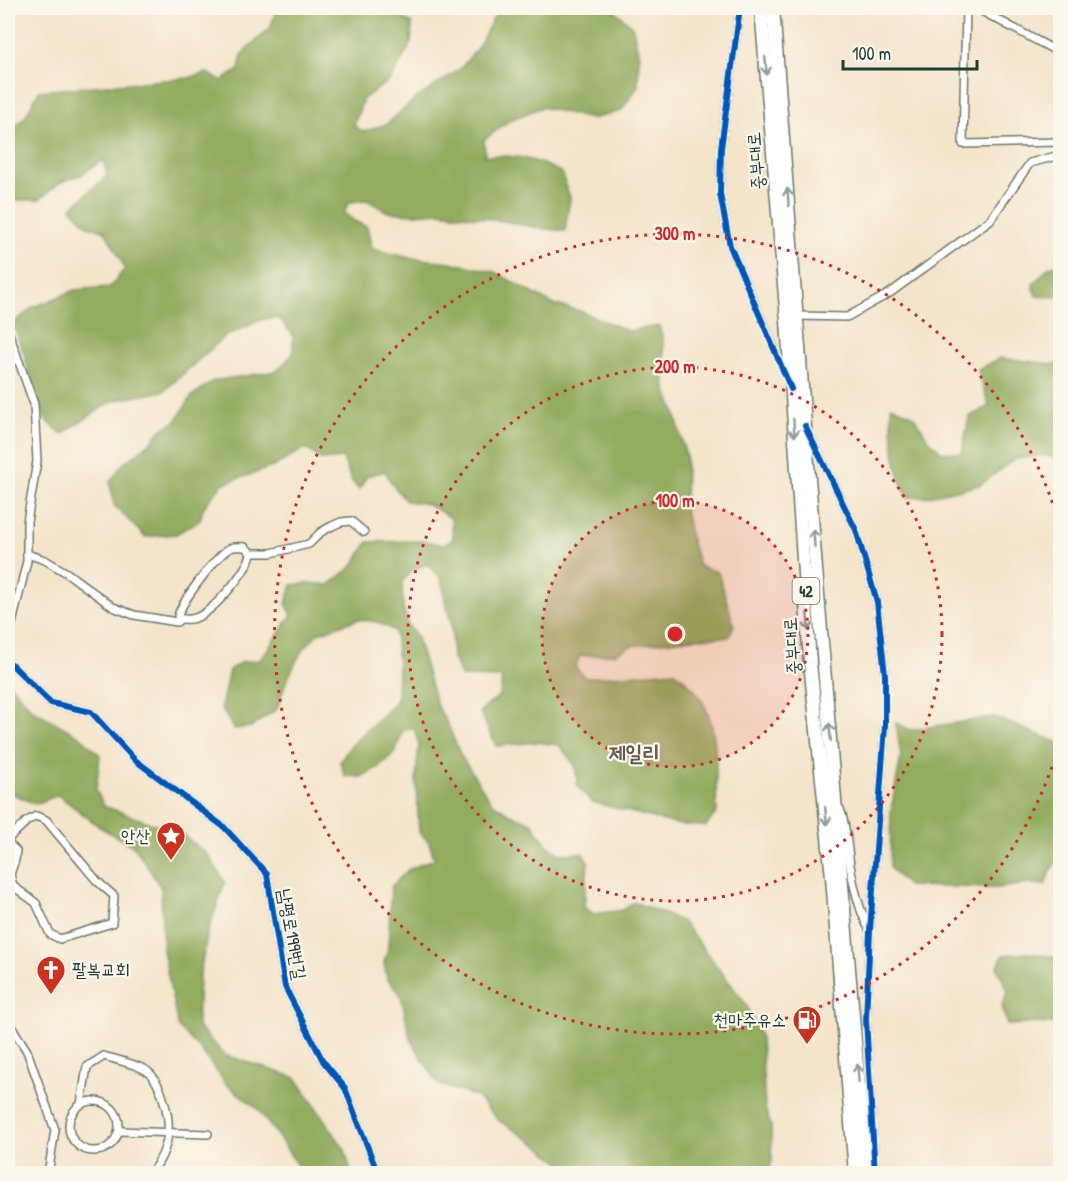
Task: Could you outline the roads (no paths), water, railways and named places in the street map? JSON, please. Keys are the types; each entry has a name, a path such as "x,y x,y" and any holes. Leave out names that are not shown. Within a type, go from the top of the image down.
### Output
{"main road":[{"name":"중부대로","path":"761,8 810,663 832,877 855,1173"},
{"name":"중부대로","path":"773,8 866,1173"}],"street":[{"path":"740,8 721,148 720,194 730,246 791,389"},
{"path":"796,316 846,317 890,293 990,220 1030,163 1058,156 1057,142 963,144 966,8"},
{"path":"976,8 1060,53"},
{"path":"8,332 34,404 38,461 27,522 27,554 8,640"},
{"path":"805,426 856,530 877,603 885,675 885,726 866,1018 875,1173"},
{"path":"180,619 178,616 188,596 218,559 235,546 244,547 251,552 271,553 309,544 321,532 341,522 351,521 364,532"},
{"path":"27,554 45,560 67,573 113,607 134,615 177,622 180,619 195,618 212,608 246,566 251,552"},
{"name":"남평로199번길","path":"8,661 51,703 91,712 135,760 224,826 267,874 285,987 323,1061 345,1088 378,1173"},
{"path":"836,798 844,820 850,865 861,916 870,931"},
{"path":"36,816 46,820 97,881 114,896 112,923 60,939 50,934 36,903 13,886 10,874 16,851 8,841 27,821 36,816"},
{"path":"8,1021 27,1051 55,1130 49,1168 51,1173"},
{"path":"81,1104 97,1101 112,1108 117,1114 119,1131 111,1146 104,1150 87,1151 73,1141 69,1125 70,1116 81,1104 87,1067 104,1056 146,1069 157,1082 163,1097 168,1131 160,1162 150,1173"},
{"path":"52,1124 69,1125"},
{"path":"119,1131 208,1134"}],"place":[{"name":"안산","path":"171,862"},
{"name":"팔복교회","path":"51,996"},
{"name":"천마주유소","path":"807,1046"}],"district":[{"name":"제일리","path":"634,753"}]}
